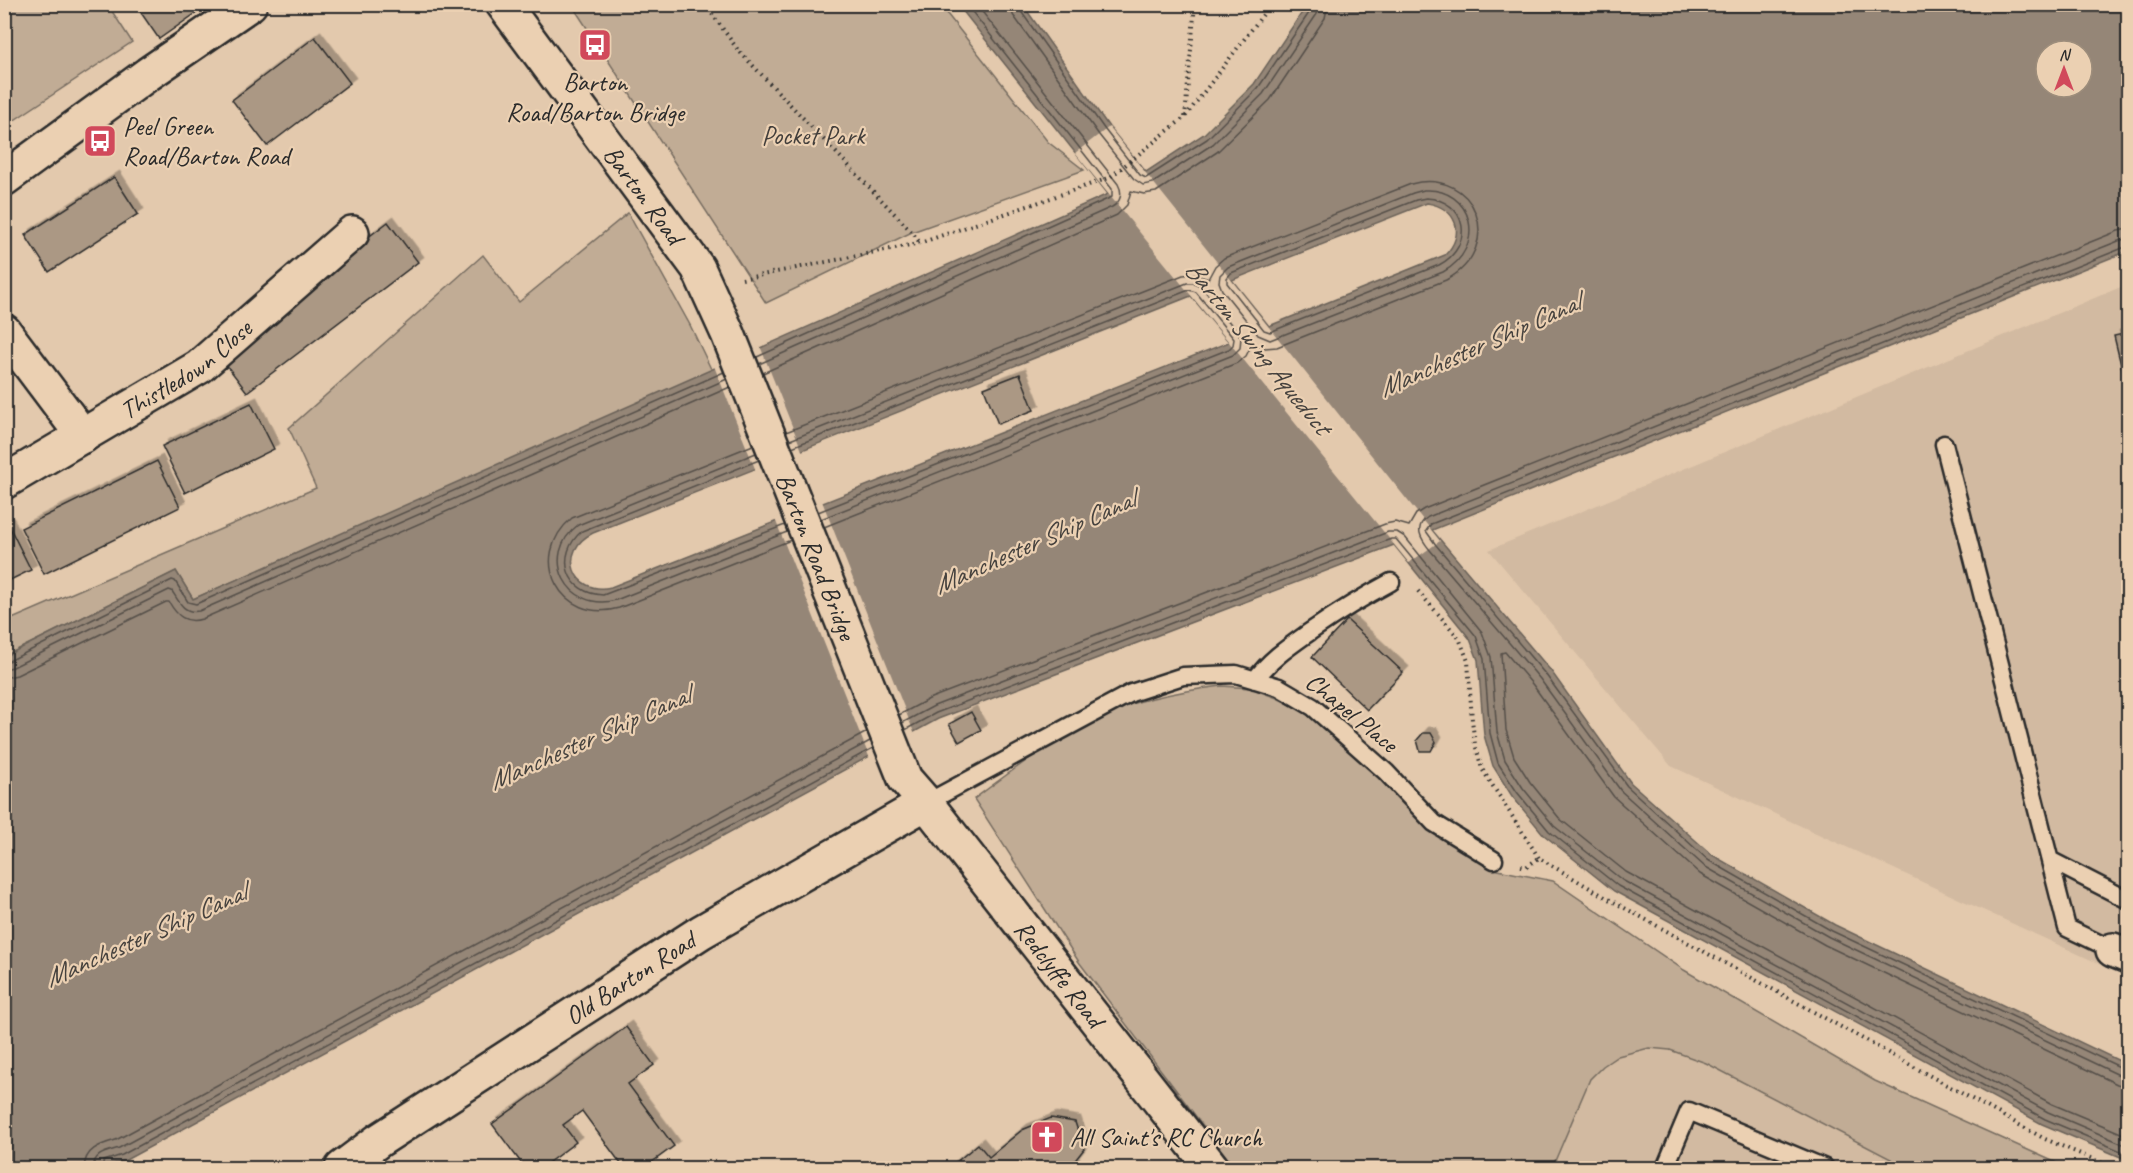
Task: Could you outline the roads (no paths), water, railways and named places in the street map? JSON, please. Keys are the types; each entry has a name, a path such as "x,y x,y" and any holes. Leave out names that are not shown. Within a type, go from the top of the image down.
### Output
{"street":[{"path":"5,178 148,74 250,4"},
{"name":"Barton Road","path":"503,4 698,268 728,334"},
{"name":"Thistledown Close","path":"4,482 199,367 352,233"},
{"path":"4,331 83,436"},
{"name":"Barton Road Bridge","path":"728,334 905,779"},
{"name":"Redclyffe Road","path":"905,779 927,803 1212,1168"},
{"name":"Old Barton Road","path":"342,1168 388,1135 701,932 927,803"}],"lane":[{"path":"1944,444 2067,928 2121,953"},
{"path":"1255,680 1265,665 1282,652 1354,602 1391,582"},
{"name":"Chapel Place","path":"927,803 1131,693 1183,676 1236,674 1279,687 1313,707 1386,771 1434,823 1494,860"},
{"path":"2050,860 2128,900"},
{"path":"1665,1168 1689,1111 1825,1168"}],"water":[{"path":"958,5 1023,5 1109,127 1146,172 1204,134 1254,84 1307,5 2128,5 2128,251 1432,530 1551,671 1631,783 1712,855 1835,925 2128,1065 2128,1160 2042,1124 1614,891 1544,835 1512,796 1493,766 1484,735 1478,660 1470,639 1394,545 938,719 124,1161 98,1168 5,1168 5,656 176,571 193,599 1108,194","holes":["1427,203 1445,210 1455,223 1455,239 1445,255 1269,326 1232,280","1191,296 1229,342 611,587 598,588 587,585 574,570 575,550 593,533"]}],"place":[{"name":"Barton Road/Barton Bridge","path":"595,45"},
{"name":"Peel Green Road/Barton Road","path":"100,141"},
{"name":"All Saint's RC Church","path":"1047,1137"}],"park label":[{"name":"Pocket Park","path":"813,135"}],"water label":[{"name":"Manchester Ship Canal","path":"1479,345"},
{"name":"Barton Swing Aqueduct","path":"1258,347"},
{"name":"Manchester Ship Canal","path":"1034,542"},
{"name":"Manchester Ship Canal","path":"589,738"},
{"name":"Manchester Ship Canal","path":"145,935"}]}
